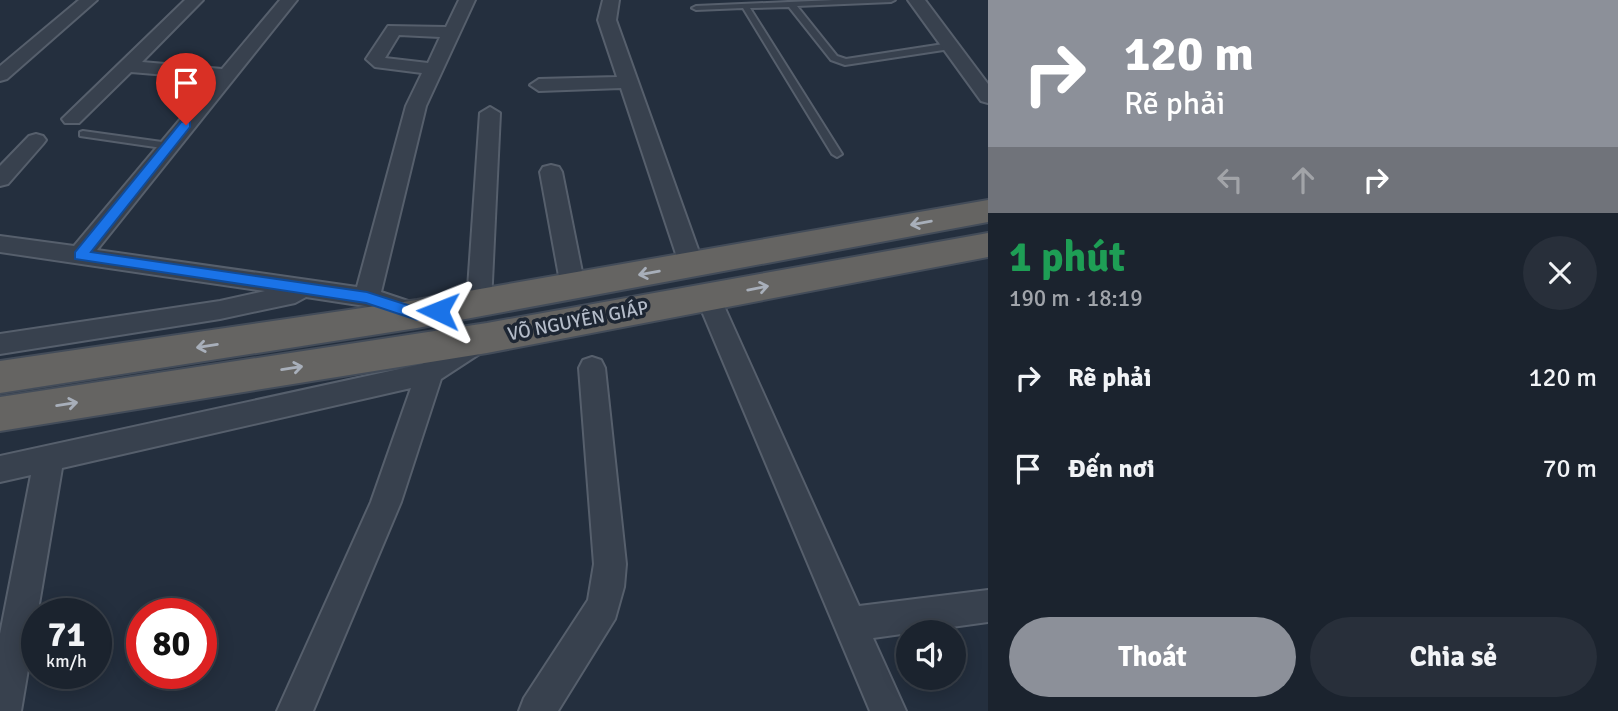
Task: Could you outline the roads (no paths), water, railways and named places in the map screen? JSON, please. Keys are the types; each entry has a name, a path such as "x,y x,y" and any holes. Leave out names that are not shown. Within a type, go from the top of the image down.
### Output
{"highway":[{"name":"VÕ NGUYÊN GIÁP","path":"0,377 417,314 483,321 573,287 701,281 988,211"},
{"name":"VÕ NGUYÊN GIÁP","path":"0,414 701,281 988,245"}],"street":[{"path":"0,75 89,0"},
{"path":"77,126 128,66 195,0"},
{"path":"80,255 289,0"},
{"path":"367,297 412,117 466,0"},
{"path":"611,0 607,20 701,281 888,711"},
{"path":"916,0 988,97"},
{"path":"434,69 382,63 375,59 394,30 452,32"},
{"path":"128,66 227,75"},
{"path":"539,85 629,82"},
{"path":"0,469 429,373 452,360 483,321 490,113"},
{"path":"0,179 36,140"},
{"path":"551,172 573,287"},
{"path":"0,244 310,291 367,297 417,314"},
{"path":"0,344 220,310 310,291"},
{"path":"537,711 603,607 608,587 610,564 592,368"},
{"path":"295,711 391,489 429,373"},
{"path":"3,711 49,457"},
{"path":"850,624 988,606"}],"lane":[{"path":"696,8 891,0"},
{"path":"791,4 834,58 845,62 950,46"},
{"path":"746,6 836,154"},
{"path":"77,126 169,146"}]}
